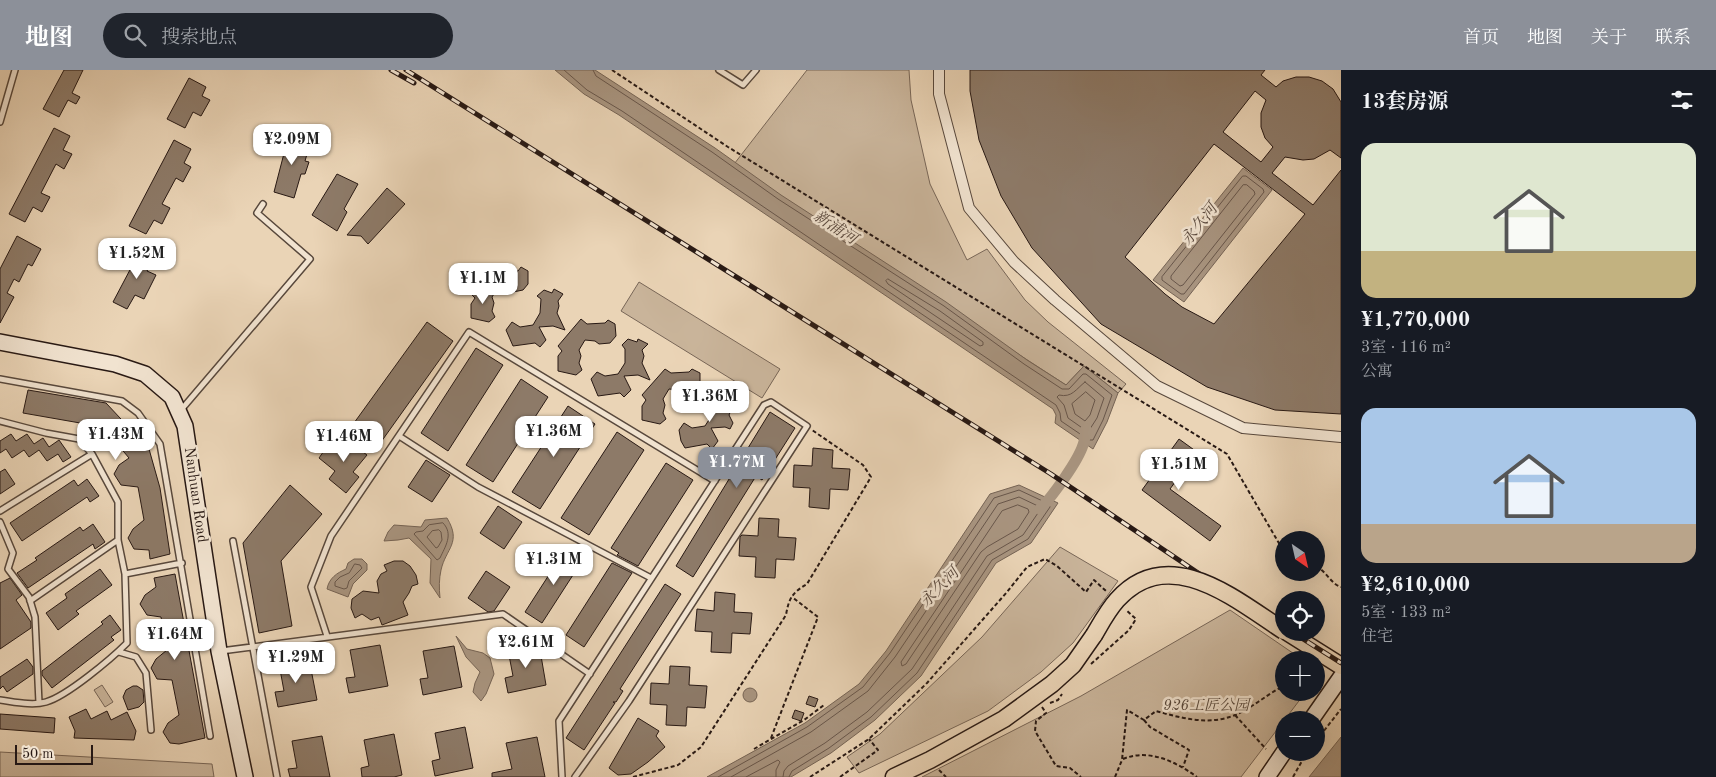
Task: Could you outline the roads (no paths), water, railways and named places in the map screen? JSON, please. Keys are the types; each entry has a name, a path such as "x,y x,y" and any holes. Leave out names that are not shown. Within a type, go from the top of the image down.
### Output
{"main road":[{"name":"Nanhuan Road","path":"0,342 115,364 145,374 172,397 185,426 219,651 245,777"},
{"name":"Nanhuan Road","path":"0,352 110,371 150,387 167,402 181,439 236,777"},
{"path":"895,776 930,760 1004,718 1052,684 1073,665 1118,599 1139,582 1162,575 1178,575 1212,585 1275,626"},
{"path":"1300,641 1341,666"},
{"path":"1317,711 1341,677"},
{"path":"1267,777 1278,761"}],"street":[{"path":"939,70 939,94 970,208 1014,262 1055,300 1157,386 1243,428 1341,437"}],"lane":[{"path":"0,122 15,70"},
{"path":"719,70 744,85 756,70"},
{"path":"179,412 310,259 257,213 263,204"},
{"path":"327,636 310,587 331,536 470,332 715,481"},
{"path":"0,379 122,401 138,413 160,444 182,563 210,736"},
{"path":"562,777 559,720 764,405 771,402 807,426 629,702 575,777"},
{"path":"0,421 79,439 92,454 118,502 118,540 125,574 127,643 112,658 61,696 45,703 29,704 0,700"},
{"path":"399,436 478,487 652,578"},
{"path":"0,511 92,454"},
{"path":"0,522 13,553 8,569 30,601 35,617 38,703"},
{"path":"30,601 118,540"},
{"path":"232,541 277,777"},
{"path":"125,574 182,563"},
{"path":"219,651 502,614 590,674"},
{"path":"118,652 136,657 146,673 151,730"}],"water":[{"path":"555,70 595,70 715,148 781,195 946,302 1027,360 1066,385 1084,366 1118,393 1107,422 1093,449 1055,423 1056,415 1053,409 619,115 584,94"},
{"path":"1243,168 1272,190 1184,302 1153,280"},
{"path":"1019,485 1058,503 1031,543 996,563 921,676 875,720 831,753 791,777 707,777 805,723 859,684 886,651 990,494"},
{"path":"447,518 453,534 453,540 441,570 440,598 430,583 431,559 409,538 384,541 394,525 421,527 425,520"},
{"path":"354,559 362,559 367,564 367,570 353,584 348,597 327,589 332,579 346,569 348,563"},
{"path":"456,636 467,649 483,653 490,658 494,674 481,701 473,692 480,672 466,657"},
{"path":"750,688 755,690 757,695 755,700 750,702 745,700 743,695 745,690"},
{"path":"1341,737 1341,777 1309,777 1322,761 1325,761 1325,757"}],"waterway":[{"name":"永久河","path":"1040,509 1058,488 1076,460 1084,443 1086,429"}],"railway":[{"path":"391,70 414,83"},
{"path":"406,70 1051,474 1213,583 1275,621"},
{"path":"1306,641 1341,663"}],"water label":[{"name":"新浦河","path":"835,228"}],"park label":[{"name":"926工匠公园","path":"1206,706"}]}
